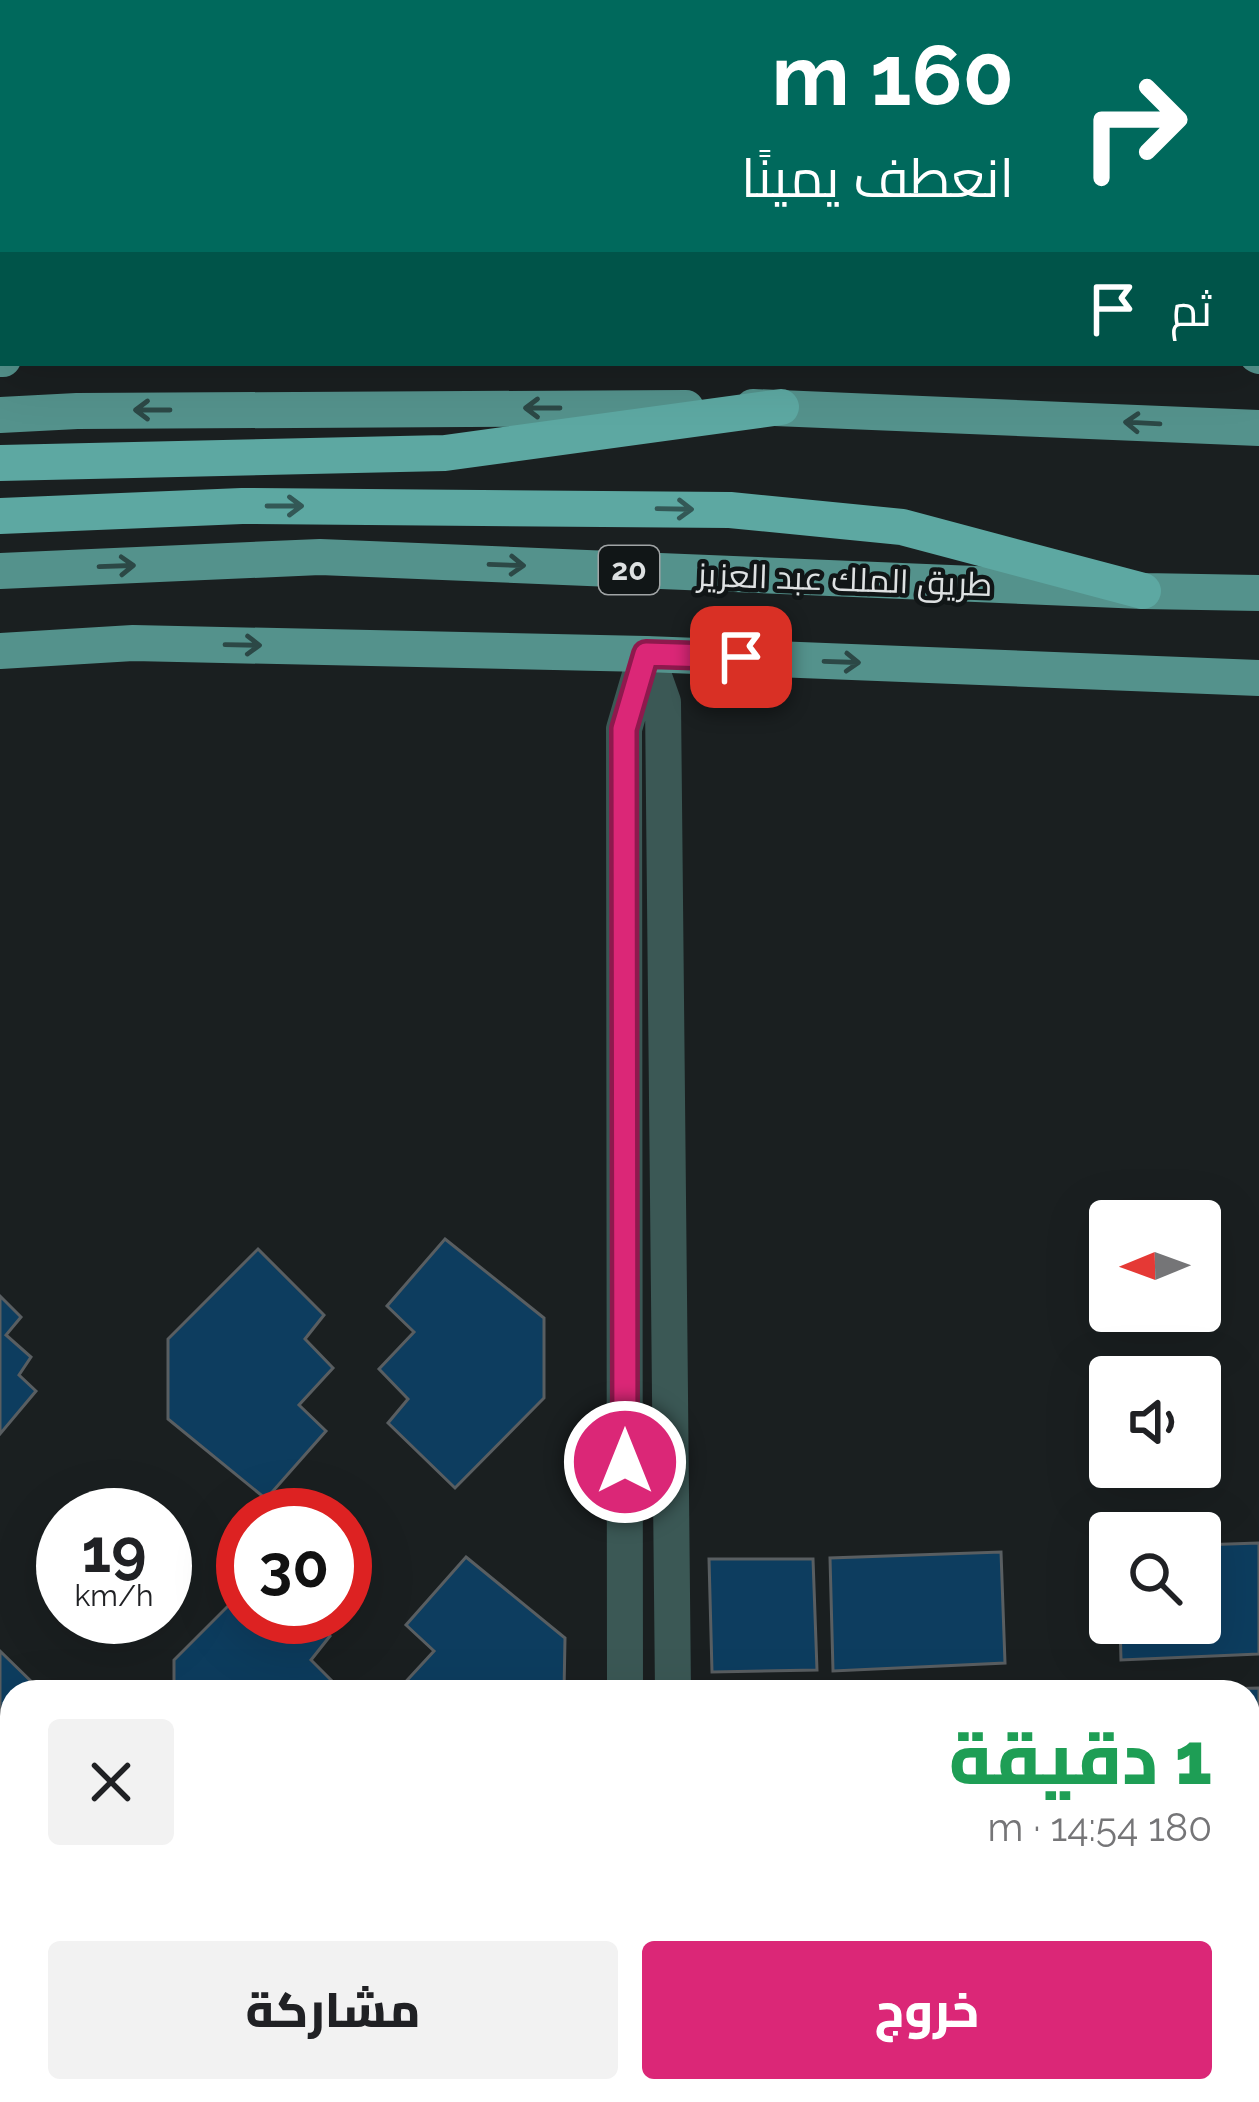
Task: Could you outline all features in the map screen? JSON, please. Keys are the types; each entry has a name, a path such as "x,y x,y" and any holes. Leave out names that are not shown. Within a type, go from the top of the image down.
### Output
{"highway":[{"path":"0,464 445,453 781,407"},
{"path":"0,516 242,506 730,510 902,527 1143,591"}],"main road":[{"path":"0,415 781,407 1259,428"},
{"name":"طريق الملك عبد العزيز","path":"0,571 320,557 1259,593"},
{"path":"1143,591 1259,604"},
{"path":"0,651 133,643 646,654 1259,679"}],"street":[{"path":"625,1680 624,729 646,654"},
{"path":"646,654 663,702 673,1680"}],"building":[{"path":"445,1239 544,1318 544,1398 455,1488 388,1423 408,1399 379,1369 414,1332 387,1306"},
{"path":"258,1249 324,1315 305,1339 333,1368 299,1405 326,1431 276,1488 253,1488 168,1419 168,1339"},
{"path":"0,1296 21,1317 6,1335 31,1357 19,1375 36,1391 0,1434"},
{"path":"1259,1543 1259,1654 1121,1660 1121,1644 1221,1644 1221,1544"},
{"path":"1001,1552 1005,1663 833,1671 830,1558"},
{"path":"466,1557 565,1638 564,1680 407,1680 434,1651 406,1625"},
{"path":"709,1559 813,1559 817,1670 712,1672"},
{"path":"216,1618 216,1644 324,1644 311,1660 331,1680 174,1680 174,1660"},
{"path":"0,1651 30,1680 0,1680"}],"route":[{"path":"625,1462 624,729 646,654 741,657"}]}
